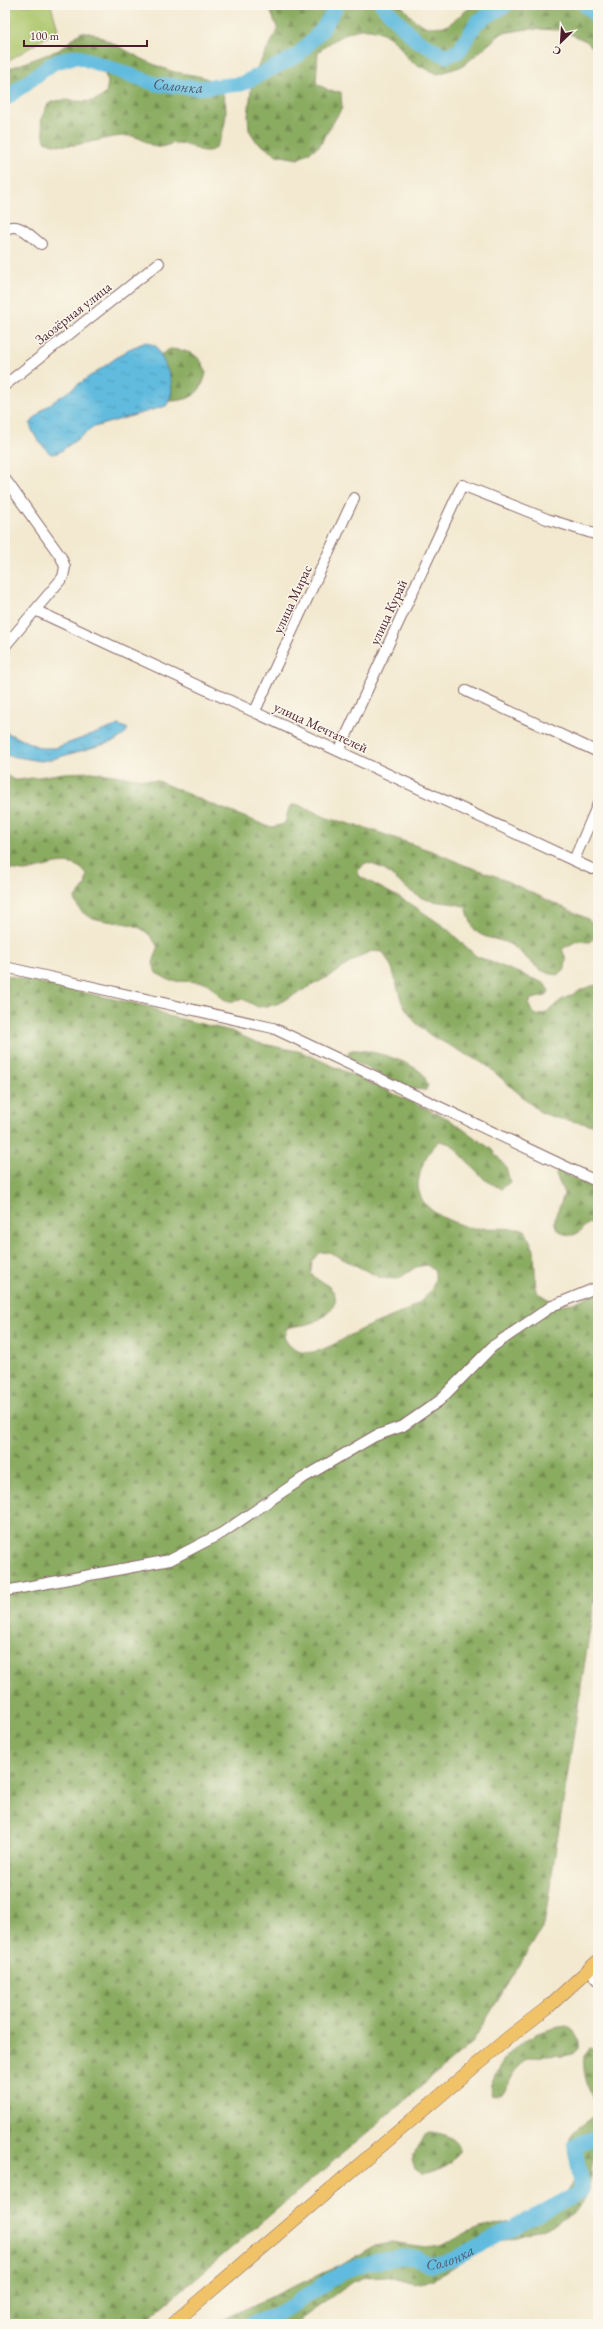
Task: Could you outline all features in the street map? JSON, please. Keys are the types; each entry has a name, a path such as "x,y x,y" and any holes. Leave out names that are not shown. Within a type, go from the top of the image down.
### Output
{"main road":[{"path":"172,2324 508,2038 595,1970"}],"street":[{"path":"5,230 13,226 18,226 41,244"},
{"name":"Заозёрная улица","path":"5,385 159,263"},
{"path":"5,479 64,562 66,571 37,611 5,646"},
{"name":"улица Курай","path":"339,751 462,485 547,519 598,535"},
{"name":"улица Мирас","path":"255,711 354,498"},
{"name":"улица Мечтателей","path":"37,611 255,711 592,869"},
{"path":"466,691 598,752"},
{"path":"574,860 598,804"},
{"path":"5,967 273,1028 598,1182"},
{"path":"5,1591 170,1560 222,1533 303,1478 375,1436 403,1426 439,1401 493,1346 552,1306 598,1287"}],"green space":[{"path":"5,5 51,5 58,30 5,63"},
{"path":"268,5 401,5 414,20 427,27 447,26 473,5 598,5 598,53 586,41 561,30 528,29 502,33 463,66 438,74 410,61 399,46 389,37 378,31 368,29 349,33 328,44 318,52 316,83 330,91 341,92 342,108 319,146 298,159 276,155 256,141 249,130 248,116 253,75 278,30"},
{"path":"81,32 92,33 141,58 171,71 201,77 212,81 217,85 224,96 226,115 221,137 215,147 211,151 204,151 176,143 163,147 156,147 131,136 120,136 77,145 55,144 45,141 41,119 48,104 63,100 93,101 106,93 108,82 100,62 88,58 63,60 38,71 5,91 5,70 59,50"},
{"path":"170,349 182,350 193,354 201,361 206,373 198,391 189,398 183,400 169,401 172,392 160,355"},
{"path":"92,772 158,781 206,802 273,827 284,824 289,809 292,805 300,805 327,818 369,829 496,876 588,919 597,927 597,936 589,942 577,941 562,949 566,959 565,969 557,975 549,974 536,967 509,944 481,935 477,932 472,924 466,907 431,901 420,897 388,872 373,865 365,863 358,871 359,876 411,904 446,928 476,956 544,983 549,991 546,996 531,999 529,1005 532,1012 536,1015 545,1013 563,999 580,990 598,985 598,1126 556,1118 540,1112 486,1065 430,1035 415,1022 402,1003 392,968 383,952 372,951 362,955 335,973 275,1005 258,1007 243,999 235,1001 225,1000 205,982 171,981 156,973 153,963 158,948 154,940 145,931 133,925 90,917 83,912 78,906 75,898 85,886 87,875 81,868 65,863 24,871 5,868 5,774 14,780 19,780 64,773"},
{"path":"5,975 150,1007 168,1016 231,1031 258,1043 302,1052 447,1118 491,1149 506,1167 510,1182 501,1189 484,1179 451,1144 440,1141 432,1148 424,1162 418,1186 423,1201 434,1212 448,1220 471,1228 525,1230 534,1250 536,1292 558,1305 573,1303 598,1293 598,1578 544,1925 471,2044 142,2324 5,2324","holes":["329,1252 381,1278 398,1279 416,1267 427,1265 435,1271 434,1283 429,1294 420,1302 409,1309 362,1329 321,1350 300,1352 291,1347 284,1337 287,1328 314,1322 323,1317 334,1305 335,1295 332,1290 316,1278 311,1272 312,1261 319,1253"]},
{"path":"352,1050 360,1050 400,1060 417,1069 423,1074 428,1085 426,1090 409,1089 353,1061 349,1057 348,1052"},
{"path":"557,1170 591,1187 598,1194 598,1227 594,1222 586,1225 576,1234 568,1235 558,1229 555,1225 556,1215 564,1193 556,1175"},
{"path":"567,2026 576,2034 579,2042 578,2048 574,2052 526,2059 519,2066 502,2094 492,2096 490,2088 495,2076 501,2065 515,2048 533,2035"},
{"path":"590,2048 598,2050 598,2149 592,2161 587,2195 576,2210 566,2218 555,2224 488,2247 444,2274 425,2282 414,2284 385,2276 366,2277 353,2282 294,2324 212,2324 339,2266 375,2245 392,2242 425,2247 440,2245 480,2228 516,2220 557,2201 565,2195 574,2181 568,2151 570,2139 575,2130 591,2119 596,2113 584,2069 584,2055"},
{"path":"430,2132 448,2136 455,2141 460,2149 457,2155 449,2163 439,2169 422,2174 415,2169 412,2159 425,2134"}],"water":[{"path":"146,342 156,346 170,376 172,391 166,406 94,427 58,453 51,454 44,448 33,433 30,424 43,409 129,349"},
{"path":"119,725 128,729 124,735 115,741 49,760 40,761 5,755 5,732 41,748 55,748"}],"waterway":[{"name":"Солонка","path":"5,99 53,63 76,56 156,84 197,88 241,84 297,56 322,30 337,5"},
{"name":"Солонка","path":"382,5 416,40 446,56 459,51 477,22 506,5"},
{"name":"Солонка","path":"585,5 598,18"},
{"name":"Солонка","path":"250,2324 278,2313 330,2280 357,2266 403,2257 414,2257 428,2264 440,2263 454,2259 582,2191 575,2145 598,2136"}]}
